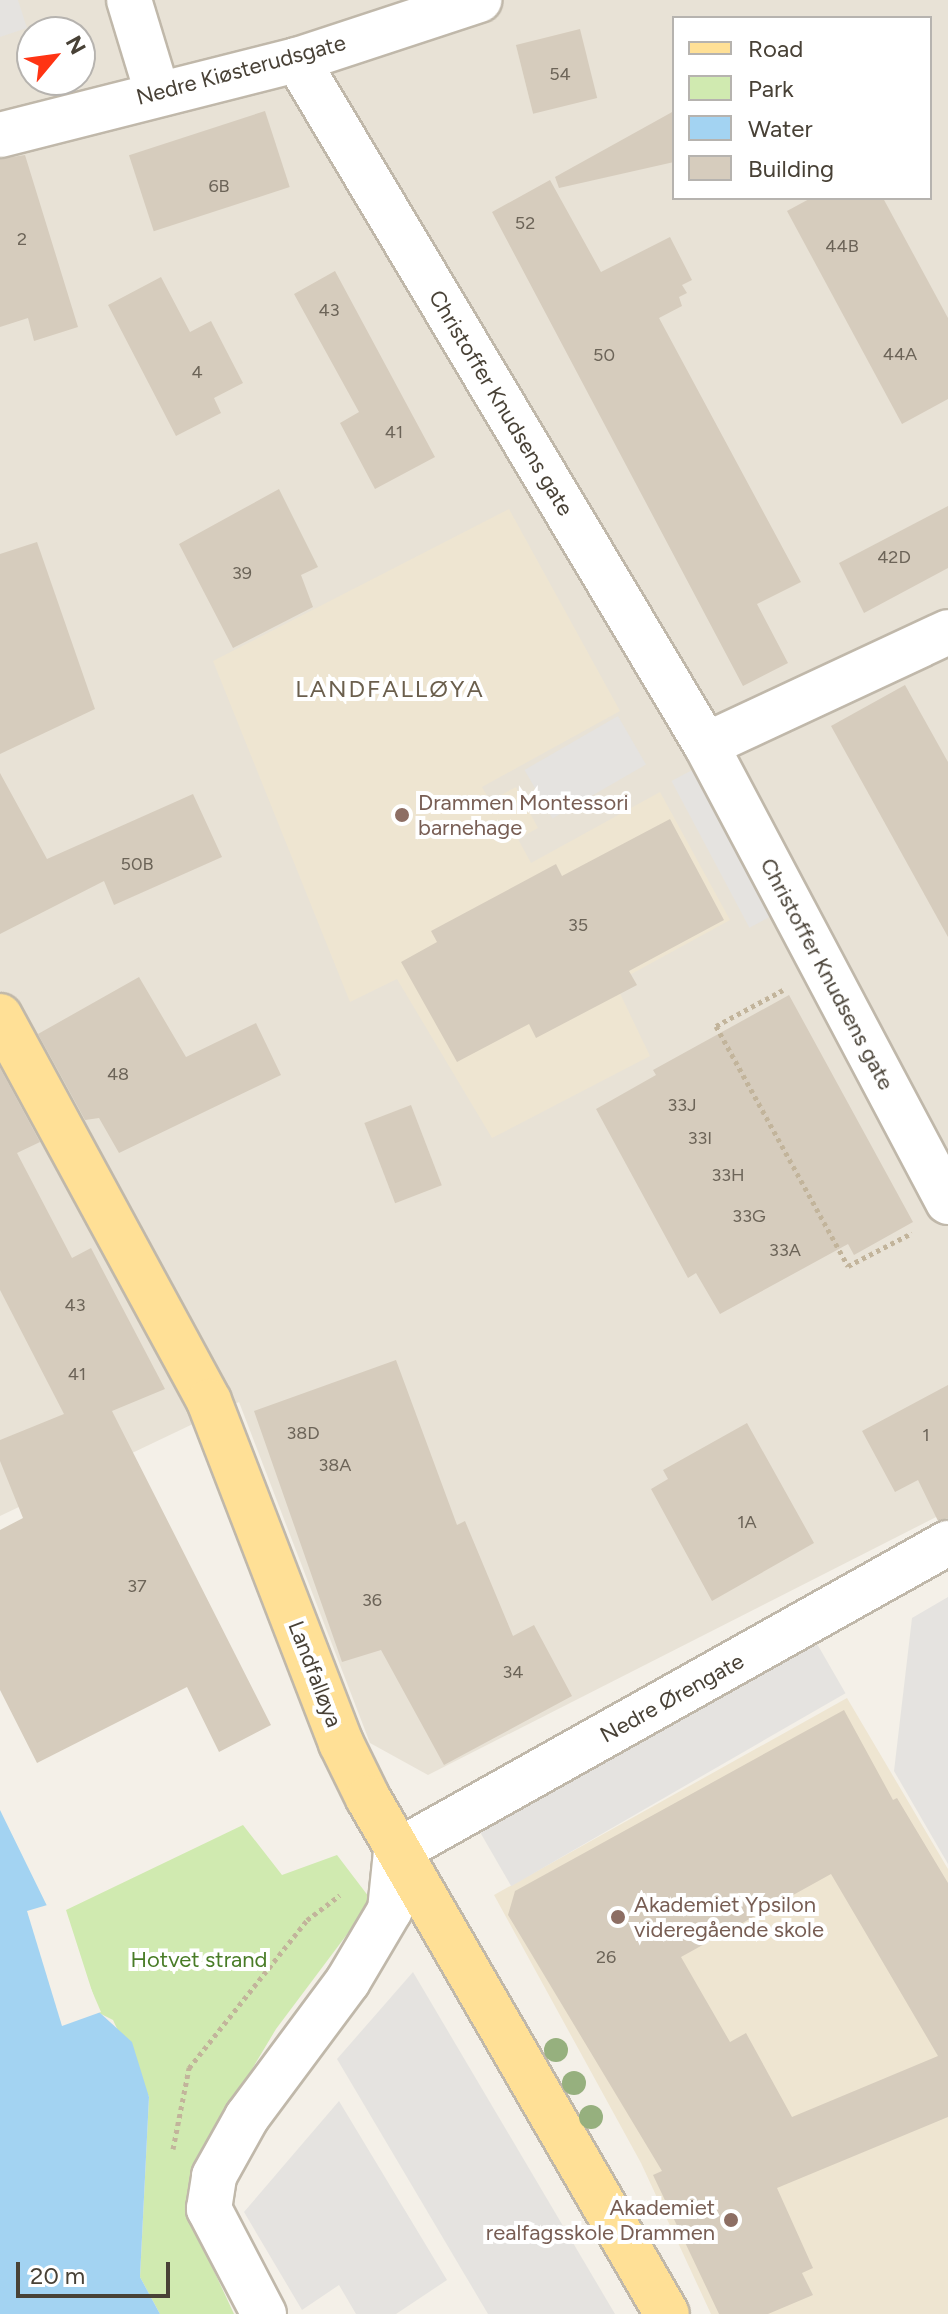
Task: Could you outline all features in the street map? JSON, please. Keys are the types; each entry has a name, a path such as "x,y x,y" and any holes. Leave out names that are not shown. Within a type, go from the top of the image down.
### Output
{"main road":[{"name":"Landfalløya","path":"0,1016 209,1401 341,1743 396,1852 667,2314"}],"street":[{"path":"129,0 157,92"},
{"name":"Nedre Kiøsterudsgate","path":"0,135 157,92 297,60 479,0"},
{"name":"Christoffer Knudsens gate","path":"297,60 706,745 823,968 936,1215"},
{"path":"706,745 948,632"},
{"name":"Nedre Ørengate","path":"396,1852 948,1543"},
{"path":"264,2314 209,2209 214,2176 247,2117 348,1981 390,1910 396,1852"}],"path":[{"path":"823,968 716,1026 848,1266 936,1215"}],"shaded area":[{"path":"0,0 948,0 948,1511 428,1775 370,1743 239,1402 0,1516"},
{"path":"0,0 18,0 23,16 16,16 16,32 0,37"},
{"name":"Drammen Montessori barnehage","path":"509,509 620,711 482,787 490,801 516,787 538,828 518,839 531,863 660,792 730,920 615,983 650,1056 492,1138 397,979 350,1002 213,661"},
{"path":"618,716 646,764 552,818 524,770"},
{"path":"713,759 791,906 749,928 672,781"},
{"path":"948,1597 948,1864 894,1771 912,1618"},
{"path":"805,1623 845,1693 511,1886 471,1816"},
{"path":"847,1698 948,1869 948,2314 711,2314 641,2163 494,1895"},
{"path":"413,1972 615,2314 488,2314 337,2059"},
{"path":"339,2101 447,2280 396,2314 356,2314 339,2285 302,2310 244,2212"}],"green space":[{"name":"Hotvet strand","path":"243,1825 282,1875 337,1855 372,1901 276,2029 215,2131 192,2202 208,2258 234,2314 160,2314 140,2277 149,2097 113,2020 99,2013 66,1910"}],"water":[{"path":"0,1810 99,2012 132,2042 149,2097 140,2277 160,2314 0,2314"}],"pier":[{"path":"54,1903 101,2012 62,2026 27,1911"}],"building":[{"path":"580,29 597,98 533,114 516,45"},
{"path":"265,111 290,187 154,231 129,155"},
{"path":"672,112 672,162 559,188 555,177"},
{"path":"25,155 78,327 34,341 28,318 0,327 0,159"},
{"path":"550,180 601,272 670,237 692,280 682,285 687,293 679,297 682,306 659,318 801,582 757,604 788,663 743,686 492,212"},
{"path":"807,200 884,200 948,318 948,399 902,424 787,211"},
{"path":"335,271 435,457 375,489 340,423 359,412 294,294"},
{"path":"161,277 190,332 211,321 243,383 214,398 221,413 176,436 108,305"},
{"path":"279,489 318,567 301,575 313,607 233,648 179,544"},
{"path":"948,506 948,568 864,613 839,563"},
{"path":"37,542 95,709 0,754 0,554"},
{"path":"905,685 948,762 948,937 831,726"},
{"path":"0,773 47,859 193,794 222,857 114,905 104,881 0,934"},
{"path":"670,819 724,920 629,971 637,985 536,1038 529,1024 457,1062 401,962 437,942 431,931 556,864 562,876"},
{"path":"139,977 186,1057 256,1023 281,1075 119,1153 99,1118 85,1120 38,1034"},
{"path":"789,995 913,1222 854,1255 848,1244 720,1314 696,1273 688,1278 596,1109 656,1075 653,1070"},
{"path":"0,1068 40,1142 17,1153 72,1258 91,1248 165,1389 112,1411 271,1725 219,1752 187,1687 37,1763 0,1690 0,1530 23,1518 0,1461 0,1440 64,1414 0,1290"},
{"path":"411,1105 442,1185 395,1203 364,1123"},
{"path":"396,1360 457,1525 465,1521 513,1636 534,1625 572,1696 444,1765 381,1650 342,1662 254,1411"},
{"path":"948,1385 948,1518 938,1521 918,1480 895,1492 862,1431"},
{"path":"747,1423 814,1543 712,1601 651,1489 668,1479 663,1470"},
{"path":"844,1710 893,1800 897,1798 948,1883 948,2117 777,2188 813,2268 802,2273 813,2295 768,2314 719,2314 653,2175 662,2171 508,1915 515,1891","holes":["831,1874 938,2056 792,2117 746,2033 730,2042 681,1957"]}],"place":[{"name":"Drammen Montessori barnehage","path":"402,815"},
{"name":"Akademiet Ypsilon videregående skole","path":"618,1917"},
{"name":"Akademiet realfagsskole Drammen","path":"731,2220"}],"district":[{"name":"LANDFALLØYA","path":"390,689"}]}
